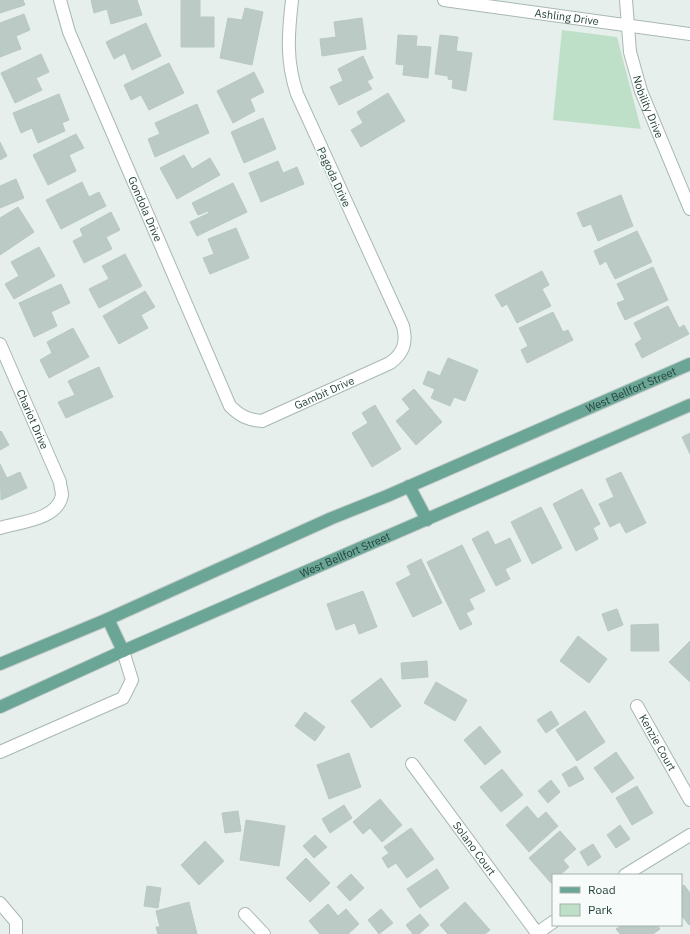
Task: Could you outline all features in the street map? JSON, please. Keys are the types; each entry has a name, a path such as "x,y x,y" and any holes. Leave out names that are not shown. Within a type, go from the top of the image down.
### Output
{"main road":[{"name":"West Bellfort Street","path":"0,664 108,619 332,518 690,364"},
{"name":"West Bellfort Street","path":"0,707 123,651 690,405"},
{"path":"409,486 427,520"},
{"path":"108,619 123,651"}],"street":[{"name":"Gondola Drive","path":"60,0 69,32 223,391 230,406 238,415"},
{"name":"Pagoda Drive","path":"292,0 288,40 291,76 297,94 403,326 406,336 404,348"},
{"name":"Ashling Drive","path":"444,0 690,34"},
{"name":"Nobility Drive","path":"626,0 630,52 641,91 690,209"},
{"name":"Chariot Drive","path":"0,344 60,482 62,495 53,510 46,515 0,528"},
{"name":"Gambit Drive","path":"238,415 248,420 262,421 390,363 398,357 404,348"},
{"path":"0,752 123,698 132,680 123,651"},
{"name":"Kenzie Court","path":"637,706 690,800"},
{"name":"Solano Court","path":"412,764 536,933"},
{"path":"627,874 690,835"},
{"path":"0,903 16,922 16,934"},
{"path":"245,914 264,934"},
{"path":"536,933 552,923"}],"green space":[{"path":"562,30 617,37 641,129 553,120"}],"building":[{"path":"0,0 23,0 25,5 0,13"},
{"path":"91,0 137,0 142,15 111,24 107,9 94,13"},
{"path":"181,0 200,0 200,17 214,17 214,47 181,47"},
{"path":"245,8 263,12 252,65 220,58 228,18 242,20"},
{"path":"24,14 30,30 16,36 21,49 0,57 0,23"},
{"path":"362,18 366,49 322,56 320,39 336,37 334,22"},
{"path":"146,23 161,56 132,70 125,53 114,59 106,42"},
{"path":"398,35 417,36 416,46 431,47 428,78 403,75 404,65 396,64"},
{"path":"440,35 458,37 456,51 472,53 466,91 452,88 453,80 448,79 448,76 435,74"},
{"path":"41,54 49,72 36,78 42,90 15,103 1,73"},
{"path":"363,56 373,78 367,81 372,89 339,105 330,87 343,81 338,69"},
{"path":"169,63 184,93 149,110 141,95 131,100 124,85"},
{"path":"254,72 264,92 250,99 255,111 233,123 217,91"},
{"path":"388,93 405,121 361,147 351,130 363,123 357,112"},
{"path":"59,94 69,120 62,123 65,131 38,143 32,128 21,133 13,113"},
{"path":"197,104 209,133 155,157 148,139 160,134 155,123"},
{"path":"263,118 276,149 244,163 231,132"},
{"path":"76,134 84,148 69,155 76,171 48,185 33,155"},
{"path":"0,142 7,156 0,160"},
{"path":"184,155 192,169 210,158 220,175 177,199 160,168"},
{"path":"278,161 283,173 297,167 304,184 261,202 249,173"},
{"path":"16,179 24,198 0,208 0,186"},
{"path":"82,182 89,197 99,192 106,206 61,229 46,200"},
{"path":"233,183 247,212 197,236 190,222 209,213 208,211 198,215 192,203"},
{"path":"621,195 633,226 598,241 591,224 583,227 577,213"},
{"path":"18,207 34,232 0,255 0,218"},
{"path":"111,212 120,230 106,237 112,249 84,263 73,241 83,236 80,229"},
{"path":"236,228 249,258 210,274 203,258 214,254 208,239"},
{"path":"637,231 652,262 615,279 606,261 600,265 594,251"},
{"path":"39,247 55,276 14,299 5,284 19,276 11,262"},
{"path":"125,254 142,286 99,308 89,289 109,279 102,266"},
{"path":"653,267 668,300 625,320 617,303 625,300 617,284"},
{"path":"542,271 549,285 542,289 551,306 517,323 507,304 502,307 495,295"},
{"path":"61,284 70,303 51,312 57,326 34,337 19,303"},
{"path":"145,291 155,307 141,315 148,328 119,344 103,316"},
{"path":"668,306 679,328 684,325 689,334 642,358 635,344 642,339 634,323"},
{"path":"553,312 563,332 568,330 573,340 527,363 521,350 528,346 519,328"},
{"path":"73,328 89,357 49,378 40,360 52,353 47,342"},
{"path":"448,358 478,370 465,401 454,397 450,406 431,398 435,389 423,384 428,371 440,376"},
{"path":"99,367 113,397 66,418 58,402 75,395 68,381"},
{"path":"414,389 442,422 416,445 396,421 410,409 402,399"},
{"path":"375,405 401,449 372,467 352,433 368,423 362,413"},
{"path":"1,431 9,445 0,450 0,432"},
{"path":"690,433 690,454 682,437"},
{"path":"0,464 7,478 20,472 27,488 1,500"},
{"path":"621,472 646,523 626,533 620,522 610,527 599,504 614,497 606,479"},
{"path":"582,489 600,524 593,528 598,539 576,551 553,504"},
{"path":"541,507 562,548 532,564 511,522"},
{"path":"488,531 495,545 510,538 521,561 505,569 510,579 496,586 472,539"},
{"path":"462,545 485,591 469,599 474,609 466,613 472,624 460,630 427,562"},
{"path":"421,559 442,603 413,617 396,583 411,575 407,566"},
{"path":"363,591 377,627 359,634 355,623 336,630 327,604"},
{"path":"617,609 623,625 608,631 602,614"},
{"path":"658,624 659,651 631,651 631,625"},
{"path":"578,636 607,659 589,683 560,661"},
{"path":"690,641 690,682 669,662"},
{"path":"427,661 428,677 402,679 401,663"},
{"path":"381,678 401,706 371,728 351,701"},
{"path":"436,682 467,700 455,721 424,703"},
{"path":"551,711 559,724 546,733 537,720"},
{"path":"585,711 605,742 577,761 556,730"},
{"path":"305,712 325,727 315,741 295,726"},
{"path":"480,726 501,752 485,765 464,740"},
{"path":"616,752 634,778 612,793 594,768"},
{"path":"349,753 361,787 329,799 317,765"},
{"path":"576,766 584,779 569,787 562,774"},
{"path":"502,769 523,795 501,812 480,787"},
{"path":"551,780 560,792 548,803 538,791"},
{"path":"637,786 653,813 632,825 616,798"},
{"path":"380,799 402,825 382,842 370,828 363,834 353,822"},
{"path":"344,805 352,818 330,833 322,819"},
{"path":"527,806 538,819 546,812 558,826 529,852 506,825"},
{"path":"238,811 241,831 225,833 222,813"},
{"path":"246,820 285,826 279,866 240,860"},
{"path":"620,825 630,839 616,848 607,835"},
{"path":"411,828 434,859 407,878 396,863 388,868 382,858 389,853 384,847"},
{"path":"560,831 576,849 563,860 569,867 561,874 552,874 551,883 529,858"},
{"path":"315,835 327,847 314,858 303,846"},
{"path":"205,841 224,861 199,885 181,865"},
{"path":"593,844 601,857 588,866 580,852"},
{"path":"306,858 330,883 310,902 286,878"},
{"path":"437,869 449,888 420,908 407,889"},
{"path":"351,874 364,888 350,901 337,887"},
{"path":"684,885 690,893 689,925 682,916 682,886"},
{"path":"147,886 161,888 158,908 144,906"},
{"path":"189,902 197,934 158,934 156,927 160,927 156,911"},
{"path":"465,902 490,930 485,934 448,934 440,925"},
{"path":"328,904 338,916 346,909 359,924 348,934 320,934 309,921"},
{"path":"381,909 393,923 379,934 368,920"},
{"path":"420,914 429,925 419,934 413,934 406,925"},
{"path":"621,926 658,926 660,929 653,934 620,934 616,929"}]}
